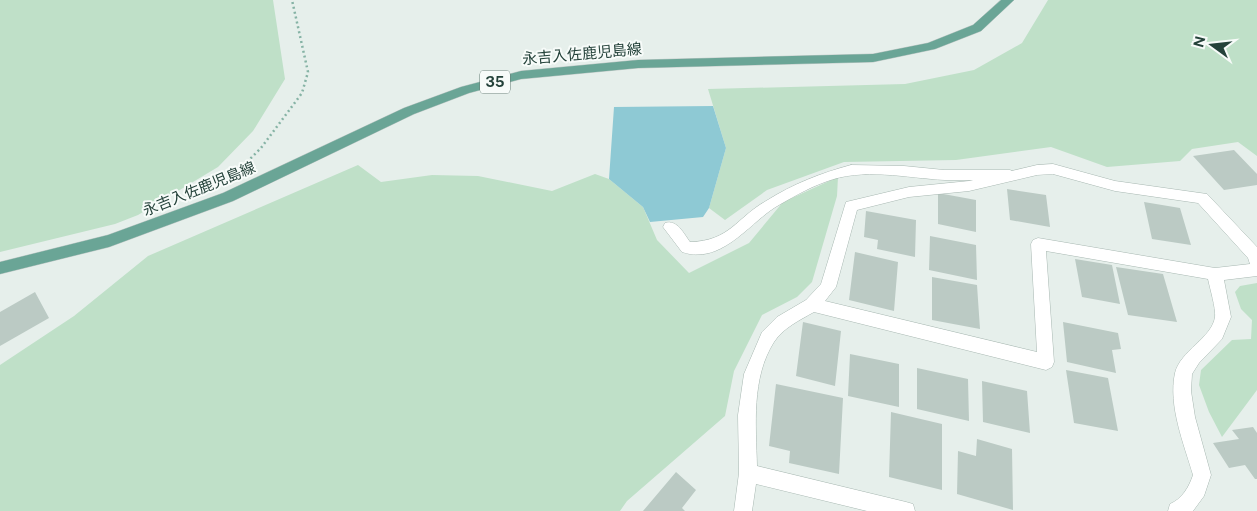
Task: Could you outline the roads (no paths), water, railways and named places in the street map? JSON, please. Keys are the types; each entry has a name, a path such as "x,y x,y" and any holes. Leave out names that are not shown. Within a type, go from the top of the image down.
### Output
{"main road":[{"name":"永吉入佐鹿児島線","path":"0,268 109,241 228,197 409,111 465,90 521,76 564,70 638,64 873,58 931,46 977,28 1008,0"}],"street":[{"path":"743,511 748,473 747,415 752,374 768,337 783,322 812,305 828,287 851,206 908,192 969,186 1014,175 1053,169 1115,186 1202,198 1255,255 1257,264"},
{"path":"812,305 1046,362 1038,244 1215,274 1257,270"},
{"path":"1177,511 1184,508 1197,488 1202,475 1186,417 1182,391 1184,372 1193,358 1216,334 1223,317 1215,274"},
{"path":"748,473 906,511"}],"lane":[{"path":"670,227 687,248 709,247 735,234 769,205 821,178 851,170 904,171 944,175 1014,175"}],"water":[{"path":"713,106 726,148 709,208 703,217 650,222 643,207 609,179 614,107"}]}
